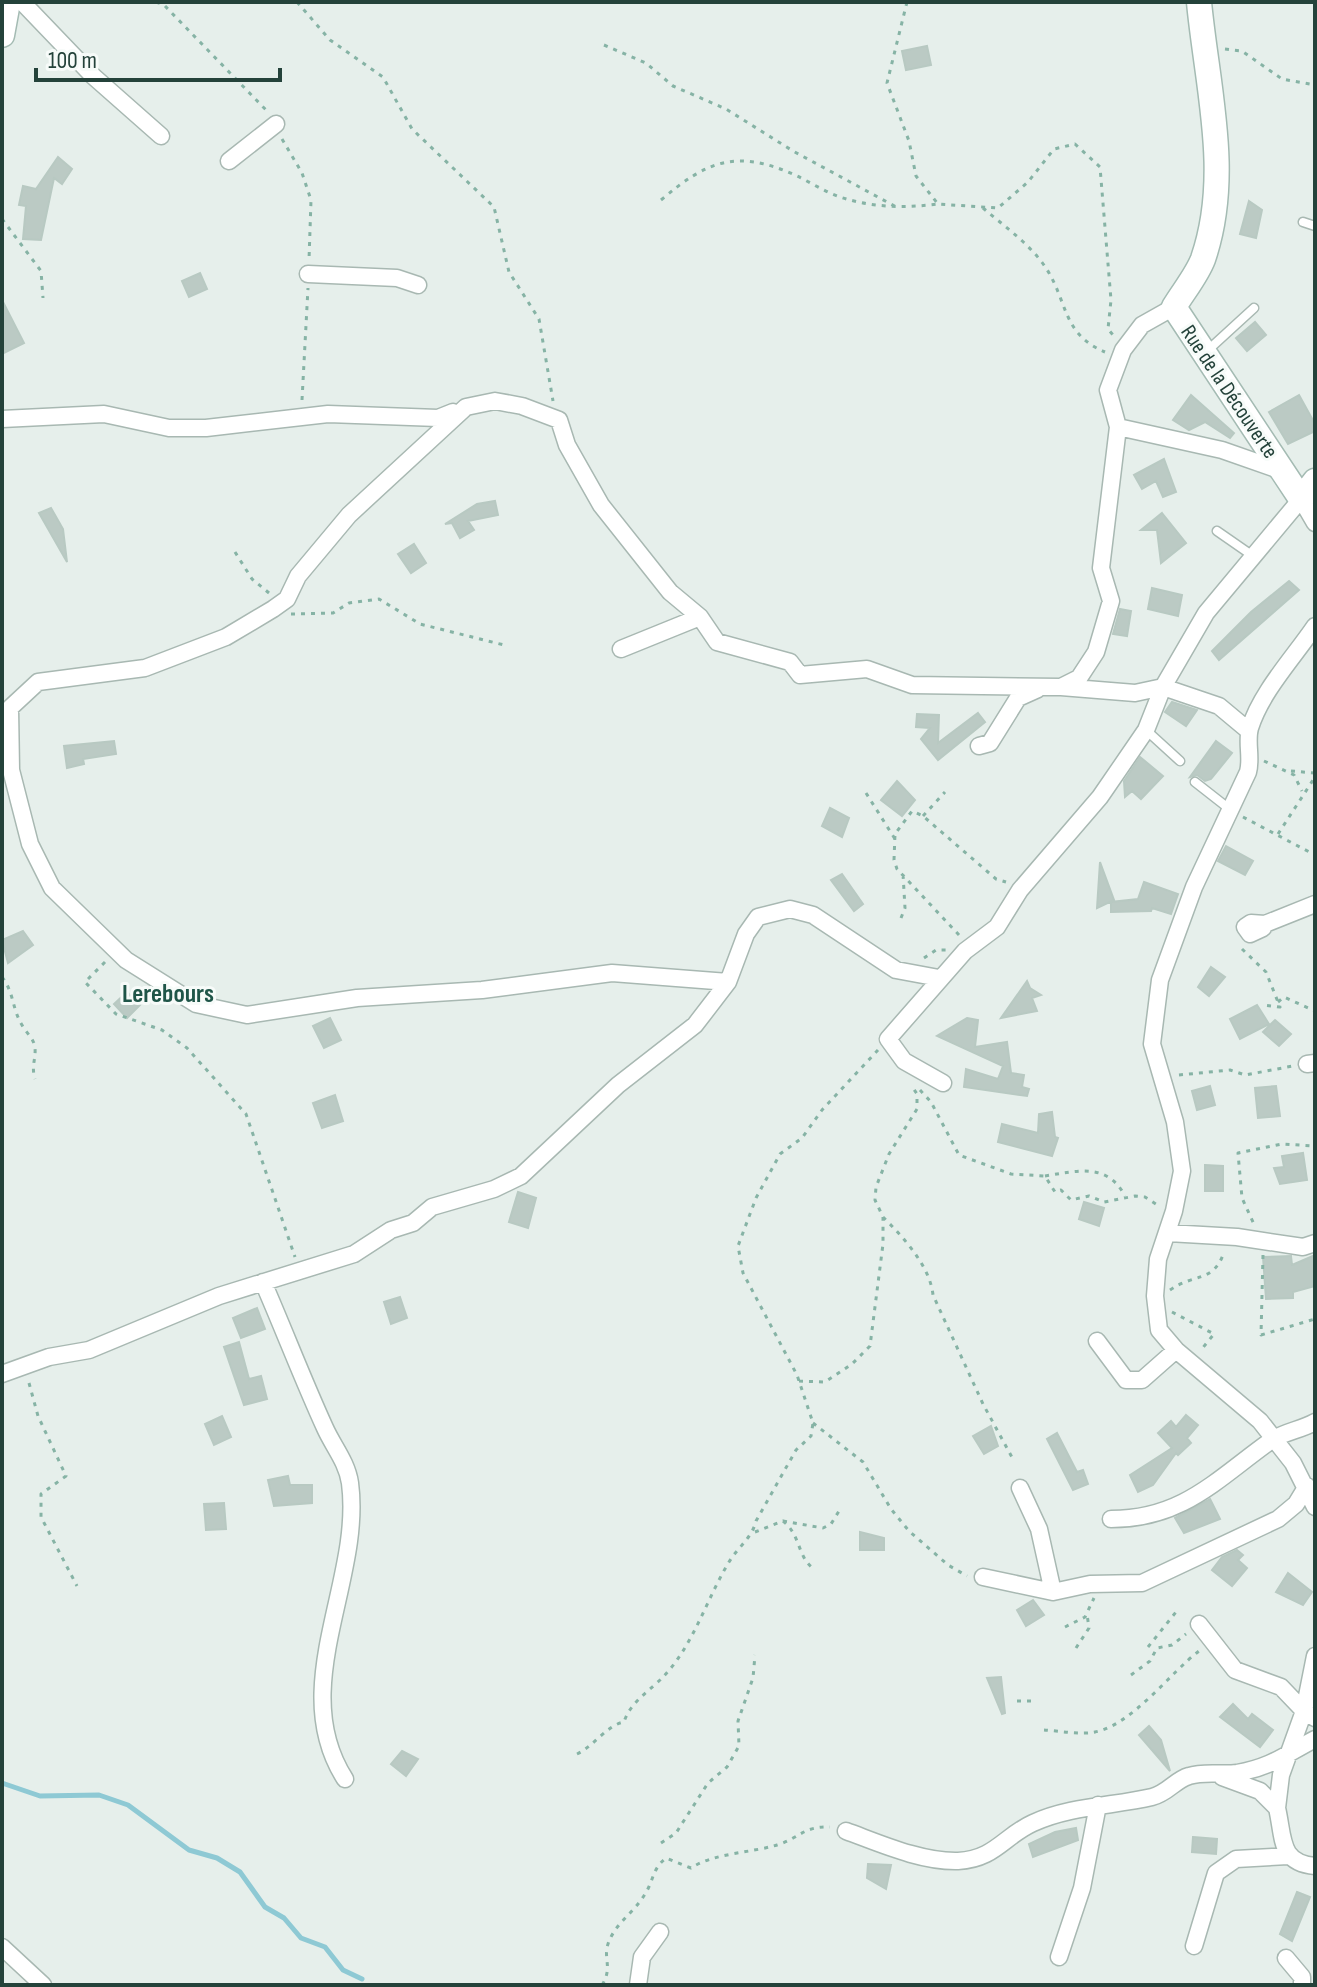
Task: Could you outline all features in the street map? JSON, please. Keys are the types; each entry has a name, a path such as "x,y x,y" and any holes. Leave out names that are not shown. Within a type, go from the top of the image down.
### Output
{"street":[{"path":"2,35 8,2"},
{"path":"22,2 93,76 161,136"},
{"name":"Rue de la Découverte","path":"1199,2 1218,158 1215,197 1203,260 1174,307 1282,471 1308,490"},
{"path":"229,161 276,124"},
{"path":"308,274 397,278 418,285"},
{"path":"1061,687 1079,678 1096,652 1111,601 1101,568 1118,427 1108,390 1123,350 1142,325 1174,307"},
{"path":"2,419 104,414 169,428 206,428 301,416 438,418 466,407 495,401 522,406 559,420 567,445 601,505 670,592 700,617 717,642 790,662 800,675 867,669 912,685 985,684 1135,693 1163,687 1219,706 1249,731"},
{"path":"466,407 349,515 298,576 287,599 226,637 145,668 38,682 6,710 11,770 30,844 52,888 116,951 196,1004 247,1015 357,998 482,990 612,973 728,982"},
{"path":"1118,427 1222,450 1282,471"},
{"path":"1308,490 1315,523"},
{"path":"943,1083 906,1062 888,1039 939,978 997,927 1020,890 1100,797 1146,730 1163,687 1206,613 1308,490"},
{"path":"621,649 700,617"},
{"path":"1315,626 1258,709 1249,731 1252,759 1233,811 1194,887 1160,980 1152,1044 1175,1122 1182,1171 1174,1211 1158,1259 1159,1330 1176,1350 1249,1409 1307,1486 1315,1507"},
{"path":"979,746 990,743 1018,698 1040,688"},
{"path":"1256,931 1245,927 1251,923 1265,924 1315,904"},
{"path":"2,1374 49,1357 89,1350 219,1296 354,1254 391,1230 413,1223 432,1207 494,1189 521,1176 618,1085 695,1025 728,982 746,934 758,917 790,909 813,915 902,972 939,978"},
{"path":"1168,1233 1237,1237 1303,1247 1315,1243"},
{"path":"263,1282 350,1481 351,1537 335,1601 322,1719 330,1755 345,1779"},
{"path":"1097,1341 1126,1380 1142,1380 1176,1350"},
{"path":"1111,1519 1135,1519 1165,1513 1225,1479 1272,1439 1315,1422"},
{"path":"983,1577 1053,1592 1112,1583 1142,1583 1278,1519 1296,1504 1307,1486"},
{"path":"1020,1488 1039,1529 1053,1592"},
{"path":"1199,1624 1235,1670 1281,1687 1309,1715"},
{"path":"1314,1655 1309,1715 1281,1775 1277,1808 1288,1856 1297,1864 1315,1866"},
{"path":"846,1831 911,1853 957,1861 992,1853 1032,1823 1098,1805 1157,1796 1184,1777 1195,1774 1218,1775 1265,1766 1289,1756 1315,1739"},
{"path":"1218,1775 1252,1787 1277,1808"},
{"path":"1059,1957 1082,1888 1098,1805"},
{"path":"1194,1946 1216,1873 1236,1859 1288,1856"},
{"path":"638,1985 642,1957 660,1932"},
{"path":"2,1947 43,1985"},
{"path":"1286,1958 1295,1967 1302,1985"}],"lane":[{"path":"1303,222 1315,226"},
{"path":"1203,354 1254,308"},
{"path":"1217,531 1254,556"},
{"path":"1146,730 1180,761"},
{"path":"1195,782 1233,811"}],"path":[{"path":"156,2 164,5 257,97 276,124 302,173 311,200 301,416"},
{"path":"297,2 330,40 383,77 412,129 494,207 509,272 539,319 541,350 559,420"},
{"path":"907,2 887,83 909,141 916,176 938,204"},
{"path":"1205,41 1216,48 1242,51 1282,79 1315,85"},
{"path":"604,45 646,63 673,86 726,109 793,151 900,209"},
{"path":"661,200 710,165 745,159 792,174 840,197 900,209 938,204 998,208 1028,182 1054,149 1075,144 1100,167 1111,300 1108,329 1123,350 1105,352 1074,332 1046,268 1011,231 983,208"},
{"path":"2,219 41,271 43,298"},
{"path":"235,552 252,579 267,592 287,599 279,606 299,617 333,613 349,603 379,599 420,624 504,645"},
{"path":"1252,759 1315,775 1278,834"},
{"path":"1288,770 1299,780 1302,795"},
{"path":"923,816 945,792"},
{"path":"866,793 895,839"},
{"path":"970,948 894,860 899,825 912,811 923,816 996,879 1020,890"},
{"path":"1233,811 1315,855"},
{"path":"901,918 905,908 903,874"},
{"path":"1256,931 1237,944 1266,972 1280,1007 1262,1005"},
{"path":"902,972 911,961 927,957 936,950 970,948"},
{"path":"116,951 85,982 116,1014 162,1030 187,1048 246,1114 300,1272"},
{"path":"2,977 12,990 21,1024 32,1039 35,1051 31,1064 35,1079"},
{"path":"1278,1002 1284,997 1315,1011"},
{"path":"754,1532 756,1521 796,1450 811,1436 813,1423 799,1381 743,1273 738,1246 756,1198 780,1154 802,1138 830,1101 888,1039"},
{"path":"906,1062 905,1074 931,1102 959,1155 1011,1174 1045,1176 1070,1170 1096,1171 1118,1183 1125,1196"},
{"path":"1162,1085 1190,1073 1230,1070 1245,1075 1311,1064"},
{"path":"917,1094 917,1109 889,1154 876,1187 875,1200 883,1217 905,1238 932,1284 933,1295 983,1404 1014,1461"},
{"path":"1315,1146 1282,1144 1238,1153 1242,1198 1263,1243 1261,1335 1315,1319"},
{"path":"1045,1176 1055,1192 1061,1190 1071,1200 1089,1196 1104,1202 1125,1196 1145,1197 1174,1211"},
{"path":"799,1381 825,1382 852,1364 870,1346 883,1259 883,1217"},
{"path":"1193,1363 1214,1334 1176,1315 1158,1292 1201,1274 1213,1273 1220,1267 1223,1253 1237,1237"},
{"path":"26,1367 38,1416 66,1476 41,1494 41,1517 77,1586"},
{"path":"813,1423 863,1462 891,1509 909,1531 948,1565 969,1577 983,1577"},
{"path":"577,1754 601,1739 617,1723 624,1722 636,1702 665,1675 707,1607 730,1560 754,1532 783,1521 823,1528 831,1524 839,1511"},
{"path":"783,1521 794,1531 802,1558 814,1569"},
{"path":"1076,1648 1089,1628 1087,1614 1093,1600 1112,1583"},
{"path":"1148,1647 1176,1612"},
{"path":"1065,1627 1087,1614"},
{"path":"1131,1675 1150,1661 1157,1648 1167,1644"},
{"path":"1044,1730 1093,1732 1109,1727 1150,1699 1197,1651 1206,1648"},
{"path":"661,1843 679,1829 708,1783 727,1767 739,1746 738,1721 753,1678 755,1655"},
{"path":"1017,1701 1031,1701"},
{"path":"602,1985 611,1964 606,1950 610,1939 646,1893 654,1867 666,1858 691,1868 710,1858 781,1844 807,1827 846,1831"}],"building":[{"path":"927,46 931,65 906,70 902,51"},
{"path":"58,157 72,169 62,184 54,178 41,240 23,239 26,206 19,205 23,186 36,189"},
{"path":"1249,201 1262,210 1256,238 1240,234"},
{"path":"200,273 207,289 189,297 182,281"},
{"path":"2,300 24,343 2,354"},
{"path":"1255,322 1266,335 1247,351 1236,338"},
{"path":"1191,395 1234,433 1230,438 1205,422 1189,430 1173,420"},
{"path":"1299,395 1315,424 1315,431 1288,444 1269,412"},
{"path":"1164,459 1176,492 1163,497 1156,481 1142,489 1134,475"},
{"path":"495,501 498,515 468,521 474,530 460,538 452,523 445,524 477,504"},
{"path":"51,508 63,529 67,562 39,513"},
{"path":"1162,513 1186,543 1161,563 1157,530 1141,530"},
{"path":"414,544 426,563 411,573 398,554"},
{"path":"1289,581 1299,590 1219,660 1212,651 1251,612"},
{"path":"1152,588 1182,595 1178,616 1148,609"},
{"path":"1120,609 1131,611 1127,636 1113,634"},
{"path":"1172,702 1197,710 1186,726 1165,712"},
{"path":"978,713 985,722 938,760 921,739 930,728 916,727 917,714 939,715 938,743"},
{"path":"114,741 116,754 83,759 84,764 67,768 64,746"},
{"path":"1216,741 1232,753 1211,779 1205,781 1197,775 1190,777"},
{"path":"1140,757 1163,776 1141,799 1132,791 1125,797 1124,781"},
{"path":"897,781 915,800 902,816 881,800"},
{"path":"830,808 849,818 842,837 822,826"},
{"path":"1226,846 1253,861 1245,875 1218,861"},
{"path":"1100,862 1114,900 1097,908"},
{"path":"842,874 863,904 854,911 831,880"},
{"path":"1144,882 1178,894 1171,914 1152,908 1151,911 1111,912 1111,902 1138,899"},
{"path":"23,931 33,945 8,963 2,940"},
{"path":"1211,967 1225,977 1209,996 1198,987"},
{"path":"1027,981 1030,988 1041,995 1032,998 1037,1011 1001,1018"},
{"path":"127,992 140,1005 127,1018 114,1004"},
{"path":"1257,1005 1269,1024 1240,1039 1230,1019"},
{"path":"330,1018 341,1040 324,1048 313,1026"},
{"path":"967,1018 978,1020 975,1047 1007,1042 1011,1073 1024,1075 1022,1087 1029,1089 1027,1096 964,1087 966,1069 998,1079 1003,1066 937,1036"},
{"path":"1275,1020 1291,1034 1279,1046 1263,1032"},
{"path":"1210,1086 1215,1105 1197,1110 1192,1091"},
{"path":"1276,1086 1280,1116 1258,1118 1255,1088"},
{"path":"335,1095 343,1121 322,1128 313,1103"},
{"path":"1052,1112 1055,1137 1058,1138 1052,1156 998,1142 1002,1124 1038,1133 1039,1114"},
{"path":"1303,1153 1307,1180 1280,1184 1274,1168 1284,1167 1282,1156"},
{"path":"1205,1165 1223,1166 1223,1191 1205,1191"},
{"path":"518,1192 536,1198 528,1228 509,1222"},
{"path":"1084,1202 1104,1208 1099,1226 1079,1219"},
{"path":"1315,1255 1315,1286 1293,1292 1293,1298 1266,1299 1263,1257 1291,1256 1292,1265"},
{"path":"400,1297 407,1318 391,1324 384,1302"},
{"path":"257,1308 265,1329 241,1338 233,1318"},
{"path":"239,1342 249,1379 261,1376 267,1399 244,1405 224,1347"},
{"path":"1186,1415 1198,1425 1187,1438 1191,1443 1178,1455 1176,1453 1153,1485 1138,1492 1130,1475 1172,1448 1158,1433 1171,1421 1176,1427"},
{"path":"222,1416 231,1437 214,1445 205,1424"},
{"path":"991,1426 998,1446 984,1454 973,1436"},
{"path":"1057,1433 1077,1472 1083,1470 1088,1484 1073,1490 1047,1439"},
{"path":"288,1476 290,1485 312,1485 312,1503 274,1506 268,1480"},
{"path":"1210,1499 1220,1519 1184,1533 1175,1518"},
{"path":"224,1503 226,1529 206,1530 204,1504"},
{"path":"860,1532 884,1538 884,1550 860,1550"},
{"path":"1237,1550 1243,1555 1238,1560 1247,1568 1232,1586 1212,1570 1222,1557"},
{"path":"1288,1573 1312,1592 1303,1605 1276,1592"},
{"path":"1033,1600 1044,1615 1026,1626 1017,1610"},
{"path":"1001,1677 1005,1713 1002,1714 987,1678"},
{"path":"1233,1704 1248,1719 1252,1714 1273,1730 1260,1747 1220,1717"},
{"path":"1149,1726 1161,1740 1170,1771 1139,1735"},
{"path":"402,1751 418,1759 406,1776 391,1764"},
{"path":"1076,1828 1078,1840 1033,1857 1029,1844 1055,1832"},
{"path":"1193,1837 1217,1839 1216,1854 1192,1852"},
{"path":"868,1864 891,1865 886,1889 867,1878"},
{"path":"1297,1892 1310,1897 1292,1941 1280,1934"}],"waterway":[{"path":"2,1783 40,1796 99,1795 128,1805 189,1850 217,1858 240,1872 265,1907 284,1918 301,1938 325,1947 343,1970 362,1979"}],"district":[{"name":"Lerebours","path":"168,994"}]}
